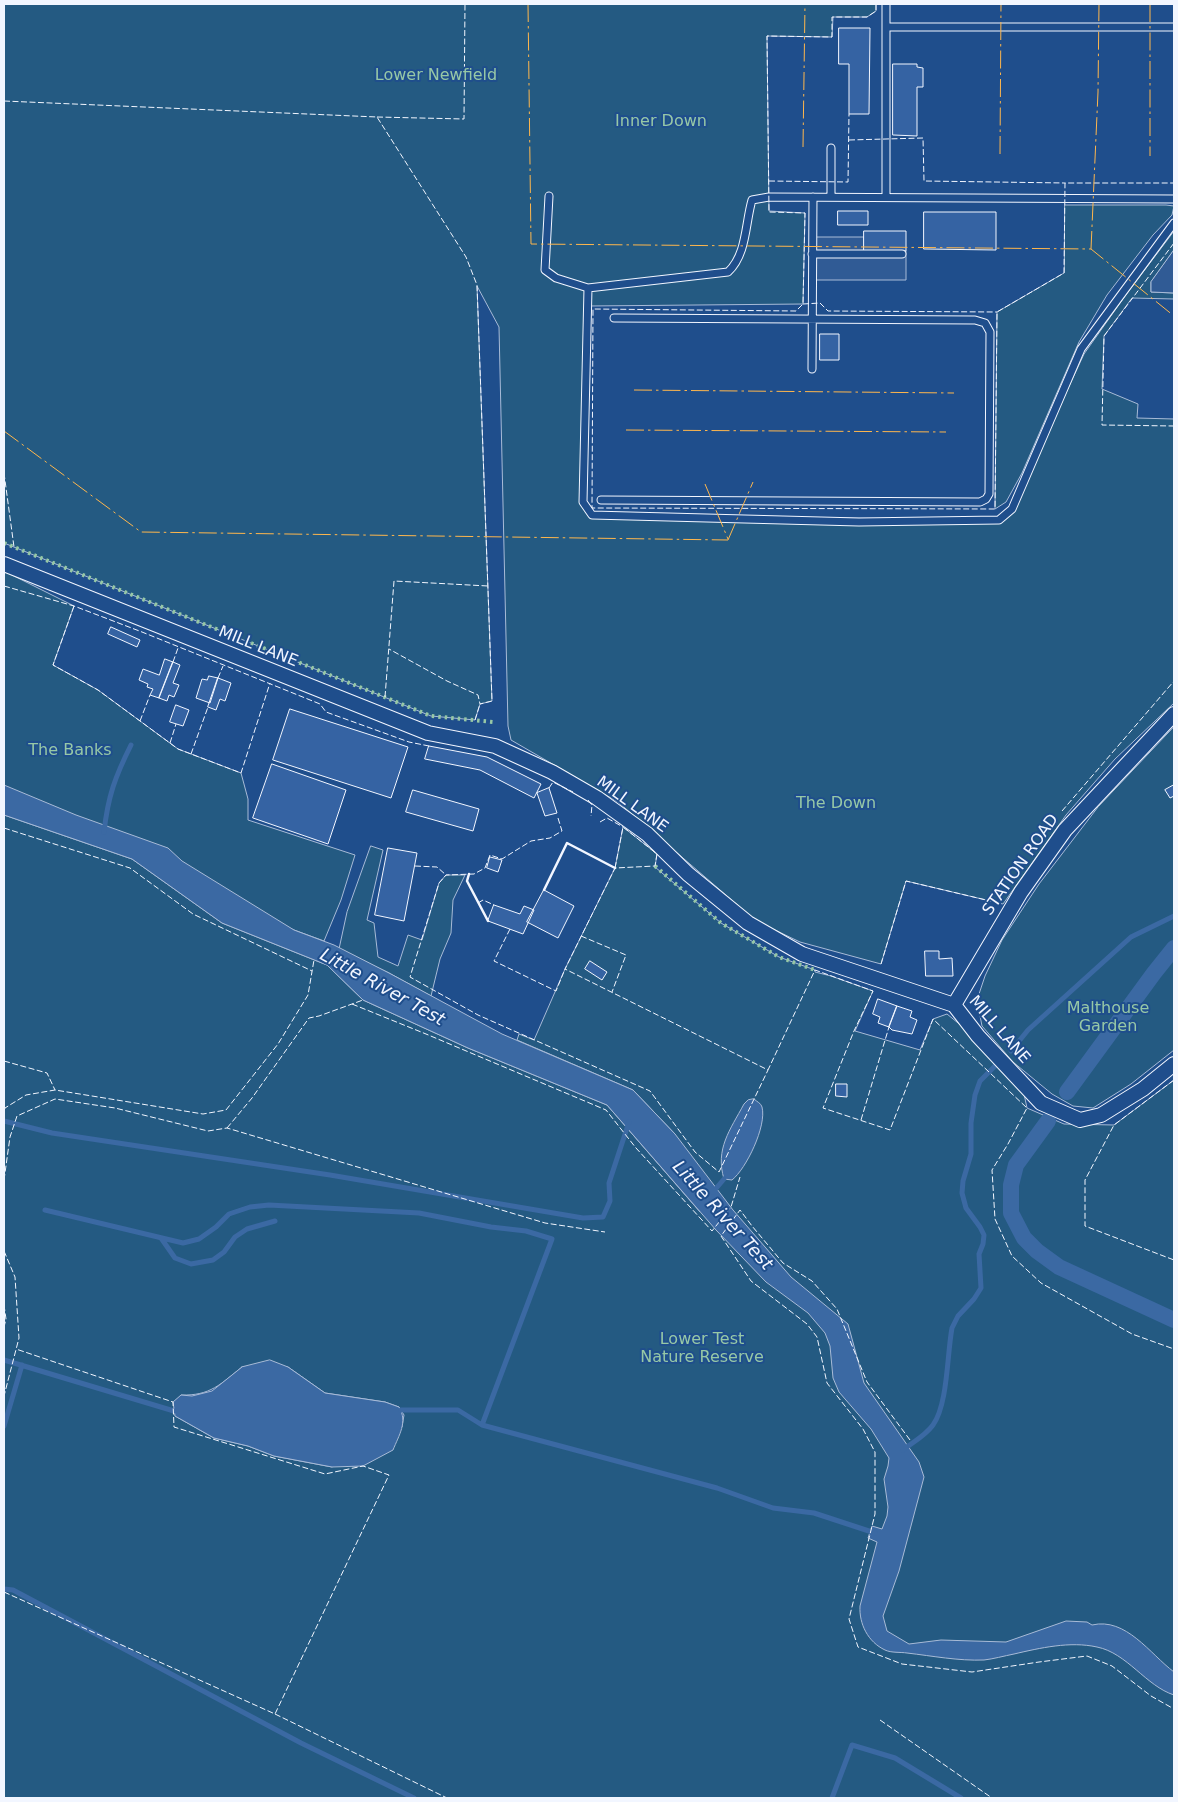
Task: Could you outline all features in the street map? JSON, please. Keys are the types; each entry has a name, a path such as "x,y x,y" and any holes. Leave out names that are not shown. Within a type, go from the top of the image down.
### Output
{"street":[{"name":"MILL LANE","path":"4,564 428,733 494,746 544,768 597,798 647,834 688,874 748,923 802,954 954,1004 978,1036 1041,1103 1080,1120 1101,1115 1143,1089 1174,1064"},
{"name":"STATION ROAD","path":"954,1004 1021,892 1065,830 1174,714"}],"lane":[{"path":"886,4 886,197"},
{"path":"886,26 1174,27"},
{"path":"831,148 831,197"},
{"path":"549,196 545,270 556,278 588,288 728,272 736,265 747,231 752,200 769,197 1174,199"},
{"path":"812,369 813,197"},
{"path":"588,288 583,502 592,515 858,522 999,520 1012,509 1081,350 1174,223"},
{"path":"812,254 902,254"},
{"path":"601,500 980,502 986,499 989,494 990,332 985,323 975,320 614,318"}],"green space":[{"path":"4,4 876,4 876,11 867,17 833,17 832,37 767,36 769,211 805,213 803,304 588,306 583,502 592,515 999,520 1012,509 1084,354 1174,231 1174,250 1151,282 1151,292 1174,293 1174,299 1132,298 1104,336 1102,389 1138,404 1137,418 1174,419 1174,703 1115,759 1066,815 1003,904 906,881 881,964 800,942 756,921 618,802 511,740 508,726 499,327 477,286 492,701 480,704 475,720 431,716 4,543"},
{"path":"1065,205 1174,206 1172,215 1153,235 1107,295 1079,342 1022,473 1006,502 995,509 997,312 1064,273"},
{"name":"The Banks","path":"4,571 74,606 53,665 98,690 178,749 241,773 248,799 248,820 355,855 341,900 324,941 294,930 4,800"},
{"name":"Malthouse Garden","path":"1174,727 1174,1050 1131,1084 1093,1108 1073,1106 1052,1094 1013,1062 982,1026 977,1000 985,976 1002,940 1039,884 1098,807"},
{"name":"Lower Test Nature Reserve","path":"4,815 132,859 222,923 327,965 363,1000 468,1048 607,1105 700,1212 675,1134 633,1090 517,1040 519,1034 534,1040 565,969 615,868 623,827 657,854 655,867 721,923 779,957 815,970 815,972 873,991 855,1031 920,1050 933,1019 947,1014 963,1027 1024,1094 1027,1108 1064,1124 1114,1125 1174,1080 1174,1798 4,1798","holes":["242,1367 288,1367 325,1393 385,1402 399,1407 404,1415 402,1427 332,1467 274,1456 248,1446 214,1438 175,1416 181,1395 208,1391 221,1384"]},
{"path":"371,846 383,850 367,920 374,923 378,957 398,966 408,935 422,940 439,883 446,875 465,875 453,900 451,933 440,959 431,996 339,949 347,912"}],"shaded area":[{"path":"816,237 864,237 864,251 906,251 906,280 816,280"},
{"path":"1174,250 1174,293 1151,292 1151,282"}],"water":[{"name":"Little River Test","path":"4,785 76,815 168,848 182,861 294,930 334,945 502,1034 633,1090 675,1134 733,1210 791,1277 848,1324 864,1383 919,1462 924,1477 899,1571 883,1616 887,1631 909,1644 941,1640 1006,1642 1066,1621 1116,1626 1137,1639 1174,1672 1174,1695 1154,1685 1127,1662 1108,1650 1087,1645 1055,1646 984,1660 890,1652 879,1647 869,1637 863,1626 860,1606 877,1542 868,1538 872,1526 882,1529 887,1516 888,1507 884,1479 889,1458 871,1429 839,1392 833,1378 830,1346 825,1333 808,1313 766,1282 716,1230 607,1105 468,1048 363,1000 327,965 222,923 132,859 4,815"},
{"path":"754,1099 762,1107 763,1115 758,1136 749,1157 738,1174 732,1180 724,1179 721,1158 725,1140 744,1104 748,1100"},
{"path":"270,1360 288,1367 325,1393 385,1402 399,1407 403,1423 393,1450 363,1466 332,1467 274,1456 248,1446 214,1438 175,1416 173,1402 181,1395 192,1396 212,1391 242,1367"}],"building":[{"path":"839,28 870,28 869,114 849,114 849,64 839,64"},
{"path":"893,64 917,64 917,67 923,68 923,87 917,87 917,136 893,135"},
{"path":"838,211 868,211 868,225 838,225"},
{"path":"924,212 996,212 996,250 924,249"},
{"path":"864,231 906,231 906,251 864,251"},
{"path":"820,334 839,334 839,360 820,360"},
{"path":"111,627 140,640 137,647 108,634"},
{"path":"165,659 173,662 159,698 150,695 153,689 147,687 148,684 139,680 143,669 159,675"},
{"path":"173,662 180,665 173,683 179,685 174,697 169,695 167,701 159,698"},
{"path":"209,676 218,678 210,703 196,698 202,679 207,680"},
{"path":"218,678 231,683 225,701 220,699 216,710 208,707"},
{"path":"176,705 189,710 183,726 170,722"},
{"path":"290,709 408,747 391,798 273,760"},
{"path":"429,746 487,757 541,784 534,798 480,770 425,759"},
{"path":"272,764 346,790 328,844 253,818"},
{"path":"1174,785 1174,796 1170,798 1165,790"},
{"path":"549,788 557,813 545,816 537,793"},
{"path":"413,790 479,809 473,831 406,812"},
{"path":"388,848 417,853 404,921 375,915"},
{"path":"490,857 502,860 498,872 487,868"},
{"path":"544,890 574,906 558,938 527,922"},
{"path":"494,905 520,914 524,906 534,910 523,934 488,921"},
{"path":"925,951 939,951 939,959 952,958 953,976 926,976"},
{"path":"590,961 607,972 602,980 585,969"},
{"path":"878,999 897,1006 889,1027 878,1023 880,1017 873,1014"},
{"path":"897,1006 912,1011 910,1017 917,1020 912,1034 892,1030 889,1027"},
{"path":"836,1084 847,1084 847,1097 836,1096"}],"waterway":[{"path":"104,832 113,787 131,745"},
{"path":"1011,1051 1028,1030 1131,937 1174,916"},
{"path":"1067,1092 1174,948"},
{"path":"903,1450 919,1439 933,1425 938,1416 942,1405 952,1328 958,1316 974,1299 981,1288 979,1254 984,1235 966,1208 962,1193 963,1181 971,1154 971,1123 975,1095 980,1081 997,1064"},
{"path":"4,1121 52,1133 330,1175 583,1218 603,1217 610,1201 609,1183 629,1122"},
{"path":"1048,1121 1016,1165 1011,1185 1011,1213 1024,1238 1037,1251 1059,1267 1174,1320"},
{"name":"Little River Test","path":"713,1192 724,1179"},
{"path":"45,1210 183,1243 199,1239 216,1227 229,1214 250,1207 269,1205 419,1213 491,1227 526,1231 552,1239 482,1425"},
{"path":"161,1238 175,1258 191,1264 213,1260 224,1252 235,1237 247,1229 275,1221"},
{"path":"4,1360 174,1411"},
{"path":"4,1426 22,1365"},
{"path":"401,1410 458,1410 482,1425 717,1488 773,1508 814,1513 875,1533"},
{"path":"4,1589 13,1590 301,1743 414,1798"},
{"path":"832,1798 852,1745 895,1758 961,1798"}],"hedge":[{"path":"4,543 431,716 493,722"},
{"path":"655,866 721,923 779,957 815,970"}],"fence":[{"path":"377,117 464,119 465,4"},
{"path":"876,4 876,11 867,17 832,17 832,37 767,36 769,212 805,213 803,304 796,311 593,309 592,508 995,509 997,312 1064,273 1065,183 1174,183"},
{"path":"4,101 377,117 466,257 477,285 492,701 480,704 478,695 447,681 389,649"},
{"path":"769,181 848,182 849,114"},
{"path":"849,140 923,138 924,181 1065,183"},
{"path":"1174,243 1104,336 1102,425 1174,426"},
{"path":"803,304 820,303 828,311 997,312"},
{"path":"4,473 14,547"},
{"path":"385,697 394,581 488,586"},
{"path":"4,586 74,606 320,704 326,712 409,742 429,746"},
{"path":"74,606 53,665 98,690 178,749 241,773 270,683"},
{"path":"173,662 178,648"},
{"path":"218,678 223,666"},
{"path":"1062,811 1174,681"},
{"path":"140,721 150,695"},
{"path":"475,720 480,704"},
{"path":"191,754 208,707"},
{"path":"170,743 176,724"},
{"path":"549,788 553,782 573,792"},
{"path":"588,800 592,805 591,816"},
{"path":"558,818 562,831 550,838 531,841 502,859 490,855 485,868 474,874 446,875 439,883 410,977 478,1015 650,1091 695,1152 719,1172 768,1070"},
{"path":"600,822 607,818 623,827"},
{"path":"615,868 623,827 657,854 655,866 615,868 565,969 768,1070 815,970 873,991 854,1031 823,1108 890,1130 933,1019 1027,1108 992,1170 995,1219 1012,1256 1041,1283 1132,1334 1174,1349"},
{"path":"4,828 130,868 193,914 312,971"},
{"path":"415,866 437,867 446,875"},
{"path":"881,964 906,881 1003,904"},
{"path":"478,903 483,900 494,905"},
{"path":"510,929 494,961 556,991 565,969"},
{"path":"581,936 626,955 612,992"},
{"path":"4,1110 26,1095 55,1090 203,1114 226,1110 278,1044 308,995 314,960"},
{"path":"227,1128 252,1098 309,1018 363,1000"},
{"path":"352,1004 606,1110 636,1148 712,1231 731,1207 740,1177"},
{"path":"861,1120 889,1027"},
{"path":"4,1061 47,1073 55,1090"},
{"path":"1174,1080 1114,1125 1085,1180 1085,1226 1174,1260"},
{"path":"4,1180 10,1137 17,1116 55,1099 115,1108 208,1131 227,1128 545,1223 605,1232"},
{"path":"910,1440 867,1382 837,1309 812,1281 783,1263 740,1210 721,1236 751,1281 807,1324 817,1337 827,1383 863,1429 875,1452 875,1514 849,1619 858,1647 902,1664 972,1672 1087,1656 1112,1666 1151,1696 1174,1709"},
{"path":"4,1251 15,1277 19,1338 4,1396"},
{"path":"4,1305 6,1319 4,1327"},
{"path":"4,1592 275,1714 389,1475 363,1466 325,1474 174,1427 173,1402 16,1349"},
{"path":"275,1714 447,1798"},
{"path":"880,1720 992,1798"}],"wall":[{"path":"544,890 567,843 615,868"},
{"path":"469,874 467,881 488,921"}],"power":[{"path":"528,4 531,244 1091,249 1174,316"},
{"path":"803,147 805,4"},
{"path":"1000,154 1001,4"},
{"path":"1091,249 1098,92 1099,4"},
{"path":"1150,4 1150,156"},
{"path":"634,390 954,393"},
{"path":"626,430 946,432"},
{"path":"4,431 141,532 728,540"},
{"path":"728,540 753,482"},
{"path":"705,484 728,539"}],"park label":[{"name":"Lower Newfield","path":"436,76"},
{"name":"Inner Down","path":"661,122"},
{"name":"The Down","path":"836,804"}]}
